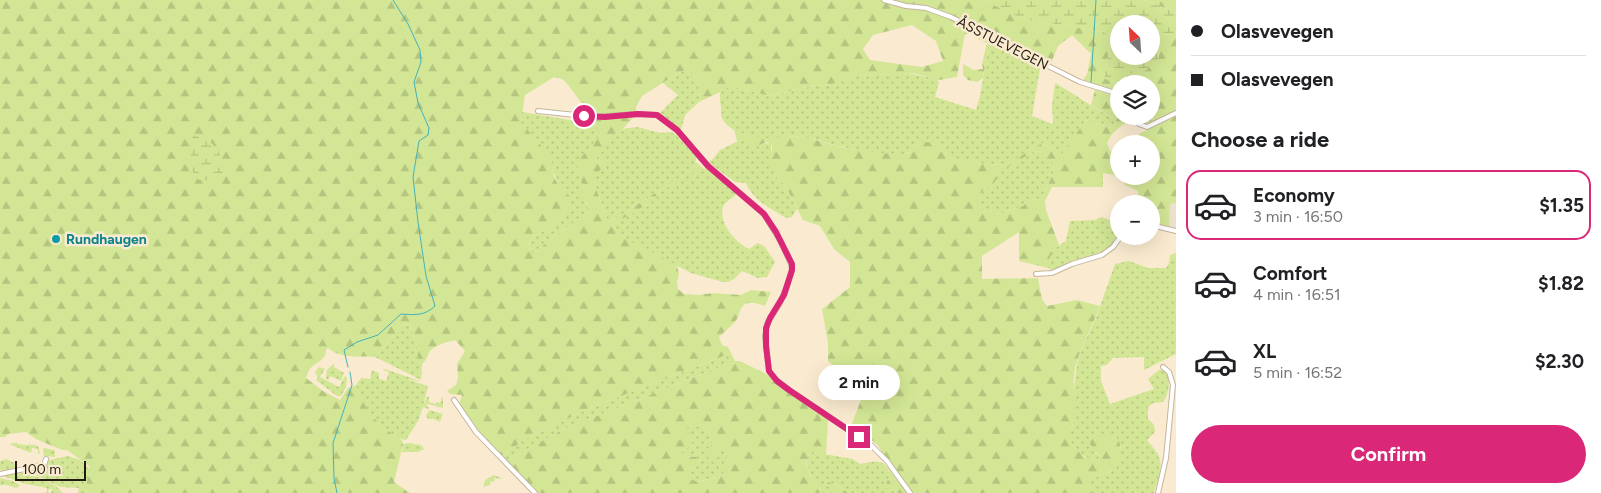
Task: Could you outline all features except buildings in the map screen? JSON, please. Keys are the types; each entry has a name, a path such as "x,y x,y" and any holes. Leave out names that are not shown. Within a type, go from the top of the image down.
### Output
{"street":[{"name":"ÅSSTUEVEGEN","path":"884,0 906,6 926,8 951,17 1080,82 1110,91"},
{"path":"538,111 594,117 638,114 657,115 677,130 708,166 764,214 776,232 792,264 784,295 766,328 769,371 777,381 789,390 872,446 887,461 910,493"},
{"path":"1160,121 1176,113"},
{"path":"1160,227 1176,231"},
{"path":"1036,274 1056,272 1072,264 1102,255 1114,245"},
{"path":"1158,493 1167,452 1173,385 1169,372 1163,367"},
{"path":"454,400 476,432 535,493"},
{"path":"0,474 44,465 46,459"}],"shaded area":[{"path":"1176,203 1176,229 1169,228 1170,204"}],"green space":[{"path":"0,0 984,0 1022,19 1101,31 1110,35 1110,46 1104,78 1110,80 1110,89 1083,80 1087,74 1091,54 1072,35 1058,46 1051,63 1005,38 980,28 979,32 1035,59 989,43 983,78 977,82 968,80 963,75 963,64 974,70 983,69 982,64 987,43 978,39 978,32 965,34 957,77 939,80 913,73 858,76 832,84 801,88 770,96 738,88 723,88 720,92 699,102 697,80 689,70 678,73 642,96 635,108 638,112 596,159 597,161 604,160 606,165 593,176 593,180 606,217 610,222 690,171 696,162 703,168 665,189 658,194 651,205 644,206 612,225 629,241 677,265 679,274 678,289 684,294 713,293 741,295 751,290 771,292 765,306 752,303 744,305 735,322 719,337 722,345 728,347 731,353 588,409 527,438 500,457 478,435 459,405 462,395 450,394 447,391 456,385 458,378 457,364 465,351 455,340 433,348 422,364 418,362 417,345 409,324 402,325 375,357 356,357 338,354 328,348 324,357 311,367 306,378 323,391 340,400 348,388 356,385 363,402 373,417 402,440 403,444 394,482 410,493 93,493 86,491 89,466 67,450 62,450 36,439 26,432 8,434 5,437 0,437","holes":["912,25 936,41 943,61 922,67 870,60 863,49 873,35","554,77 562,79 571,88 600,135 580,159 576,171 583,187 577,197 586,202 585,214 533,253 530,252 530,241 557,223 571,204 570,196 562,190 556,180 552,170 553,160 521,122 525,95"]},
{"path":"984,0 1143,0 1176,12 1176,35 1160,34 1160,15 1110,15 1110,35 1101,31 1022,19"},
{"path":"1143,0 1176,0 1176,12"},
{"path":"1160,34 1176,35 1176,203 1170,204 1169,228 1160,225 1160,195 1138,195 1138,191 1125,185 1160,185 1160,135 1139,135 1148,130 1138,125 1160,125 1160,75 1130,75 1133,71 1147,65 1160,65"},
{"path":"989,43 1035,59 1041,63 1032,116 1053,124 1052,105 1055,83 1110,116 1110,125 1115,125 1112,128 1086,120 1061,156 1044,143 1008,164 989,165 947,157 942,145 933,142 918,143 907,153 895,155 856,150 801,136 767,138 744,134 730,127 721,116 720,94 723,88 738,88 770,96 801,88 832,84 858,76 908,73 937,79 939,82 935,97 976,110"},
{"path":"1110,46 1110,65 1153,65 1145,71 1133,71 1130,75 1110,75 1110,81 1104,78"},
{"path":"689,70 697,80 699,102 685,115 681,130 659,114 678,95 663,83 678,73"},
{"path":"1095,90 1110,94 1110,116 1091,105"},
{"path":"522,112 594,124 600,130 600,135 576,171 583,184 583,194 587,207 585,214 533,253 530,252 529,246 534,237 557,223 571,204 559,186 551,166 521,123"},
{"path":"1086,120 1112,128 1115,125 1124,125 1110,135 1107,143 1110,151 1110,174 1103,173 1103,187 1052,187 1045,201 1046,210 1059,245 1050,257 1048,268 1019,261 1019,232 982,256 982,279 1038,278 1042,299 1047,306 1077,300 1100,306 1081,349 1076,366 1074,375 1074,418 1069,441 1086,458 1098,461 1100,457 1090,444 1090,438 1114,434 1120,447 1120,456 1116,470 1091,479 1091,493 912,493 899,478 877,444 851,426 861,400 853,385 828,361 828,343 822,309 850,287 850,262 834,249 820,226 803,220 785,185 774,174 770,158 771,143 767,142 756,146 746,140 737,141 734,129 746,135 767,138 802,136 844,148 877,153 908,154 917,142 934,142 942,144 947,157 989,165 1008,164 1044,142 1061,155","holes":["1035,151 1041,152 1054,164 1053,174 1041,199 1030,200 1023,206 999,214 988,209 980,201 979,194 993,184 1004,169"]},
{"path":"636,127 659,133 674,133 697,157 690,171 610,222 606,217 593,180 593,176 601,161 596,159 623,129"},
{"path":"195,135 204,135 218,150 224,168 220,180 199,180 191,170 191,139"},
{"path":"740,140 746,140 753,144 771,143 774,174 785,185 797,209 792,217 786,218 768,207 753,195 746,183 735,182 708,162 720,150"},
{"path":"1035,151 1041,152 1054,164 1053,174 1041,199 1030,200 1023,206 999,214 982,204 979,194 989,187 1003,169"},
{"path":"703,168 709,170 737,193 724,205 723,219 729,232 744,246 749,249 758,243 764,246 775,262 767,277 758,278 742,271 734,279 723,282 691,273 629,241 612,225 644,206 648,206 672,183"},
{"path":"1101,217 1110,220 1111,246 1106,250 1075,260 1053,271 1048,268 1049,259 1053,252 1066,241 1070,221 1095,220"},
{"path":"1176,253 1176,354 1144,370 1144,357 1113,358 1107,365 1101,366 1101,381 1110,404 1154,389 1148,379 1159,370 1164,370 1168,377 1169,386 1163,402 1153,403 1148,407 1148,419 1154,425 1155,430 1147,440 1157,453 1160,462 1160,473 1154,493 1091,493 1091,479 1111,472 1117,465 1121,446 1095,452 1100,457 1098,461 1085,457 1069,441 1069,432 1074,418 1073,395 1080,352 1096,318 1115,264 1129,261 1148,268 1166,268 1170,255"},
{"path":"409,324 417,345 418,362 422,364 421,380 375,357 402,325"},
{"path":"731,353 735,361 564,429 504,462 500,457 527,438 588,409"},
{"path":"735,361 740,361 768,375 780,387 828,419 826,455 812,452 806,461 812,478 823,493 536,493 504,462 564,429","holes":["700,425 709,433 713,442 707,450 707,456 716,465 722,464 722,461 715,453 715,449 722,448 728,462 721,476 698,482 690,479 690,473 699,461 696,457 684,456 682,452 693,441 687,427"]},
{"path":"334,363 334,367 344,373 341,381 330,376 328,380 326,378 327,370"},
{"path":"319,367 325,369 320,377 339,387 345,376 347,378 346,387 341,396 337,396 316,380 318,378 315,372"},
{"path":"385,369 422,382 406,379 428,386 423,406 427,397 429,397 429,402 435,404 436,402 440,403 443,398 443,408 428,404 426,405 428,409 423,407 418,421 406,440 394,435 377,421 368,411 358,392 356,385 361,378 370,379 372,370 379,373 379,379 386,381 389,372 383,370"},
{"path":"430,410 443,414 440,422 428,419 426,415"},
{"path":"700,425 709,433 713,442 707,450 722,461 715,453 715,449 722,448 728,462 721,476 697,482 690,480 690,473 699,461 696,457 684,456 682,452 691,445 687,427"},
{"path":"9,444 38,446 40,453 38,454 38,449 32,448 31,453"},
{"path":"403,444 421,445 424,449 418,452 402,452"},
{"path":"43,448 55,450 55,457 44,456"},
{"path":"812,452 853,459 860,464 875,461 883,463 890,476 885,484 897,493 848,493 825,480 833,493 823,493 811,476 808,467 807,457"},
{"path":"68,456 80,460 91,471 86,491 93,493 78,493 79,488 60,487 32,473 21,470 44,466 49,460"},
{"path":"7,459 14,463 16,468 0,470 0,461"},
{"path":"887,467 907,493 897,493 884,487 890,476"},
{"path":"18,472 49,482 55,485 62,493 51,493 52,489 49,489 48,492 50,493 45,493 47,488 26,484 0,475"},
{"path":"494,475 504,479 493,478 495,479 494,482 491,481 490,485 483,487 485,480"},
{"path":"0,478 20,485 16,488 0,485"},
{"path":"824,480 842,488 848,493 833,493"}],"waterway":[{"path":"348,367 344,350 357,342 378,335 401,314 415,315 435,306 426,276 413,177 419,141 428,135 429,128 418,103 414,82 421,62 420,50 408,24 393,0"},
{"path":"1091,83 1096,0"},
{"path":"337,493 334,478 333,443 352,385 350,372"}],"place":[{"name":"Rundhaugen","path":"56,239"}],"route":[{"path":"584,116 657,115 677,130 708,166 756,205 764,214 776,232 792,264 788,286 766,328 765,336 769,371 777,381 789,390 859,437"}]}
